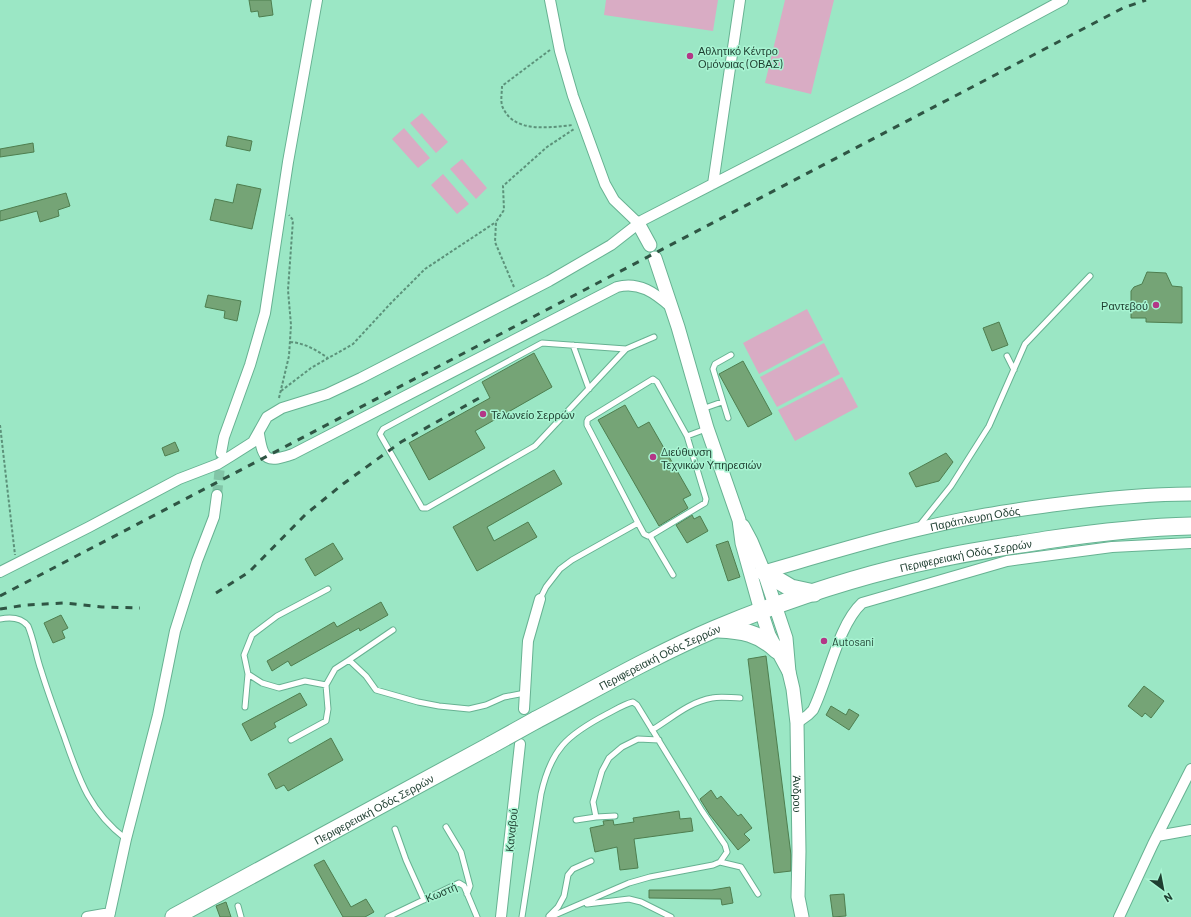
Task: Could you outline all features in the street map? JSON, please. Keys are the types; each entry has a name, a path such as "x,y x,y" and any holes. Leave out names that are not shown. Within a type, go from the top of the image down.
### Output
{"main road":[{"name":"Περιφερειακή Οδός Σερρών","path":"174,917 536,720 676,648 716,629 768,609 814,593 912,564 980,551 1111,532 1191,526"},
{"path":"764,572 791,588 814,593"},
{"path":"716,629 731,630 756,635 768,641 777,650"}],"street":[{"path":"221,453 224,437 250,365 265,313 317,0"},
{"path":"550,0 558,44 568,82 582,124 610,195 617,204 638,223 650,245"},
{"path":"713,184 740,0"},
{"path":"0,572 179,479 218,464 253,442 259,434 267,417 277,411 293,404 327,394 361,378 549,281 611,245 638,223 907,84 1063,0"},
{"path":"655,258 672,306 707,428 739,520 751,541 764,572 769,635 789,672"},
{"path":"259,434 264,452 271,460 277,460 293,454 617,287 627,285 644,288 672,306"},
{"name":"Παράπλευρη Οδός","path":"764,572 835,551 916,530 987,514 1093,500 1191,494"},
{"path":"87,917 109,915 126,839 158,715 175,631 197,561 214,517 217,495"},
{"path":"739,520 742,543 768,609 786,638 789,672"},
{"path":"797,722 813,710 844,630 853,613 862,604 1006,561 1112,547 1191,543"},
{"path":"524,709 528,641 540,599"},
{"name":"Άνδρου","path":"789,672 797,722 800,850 798,896 799,917"},
{"name":"Καναβού","path":"501,917 520,744"},
{"path":"1119,917 1157,836 1191,769"},
{"path":"1157,836 1191,830"},
{"path":"798,896 802,917"}],"lane":[{"path":"916,530 950,486 989,426 1025,344 1090,276"},
{"path":"626,349 542,343 382,430 380,434 421,506 425,508 535,446 626,349 654,337"},
{"path":"573,345 589,389"},
{"path":"728,418 713,369 715,364 732,355"},
{"path":"1007,356 1014,370"},
{"path":"653,380 657,382 687,436 706,501 704,504 650,536 645,536 587,425 587,421 653,380"},
{"path":"702,409 722,402"},
{"path":"687,436 707,428"},
{"path":"540,599 546,587 560,569 572,560 638,523"},
{"path":"650,536 673,575"},
{"path":"244,707 248,674 244,655 252,635 277,616 328,589"},
{"path":"0,619 16,618 28,626 51,700 86,794 100,815 126,839"},
{"path":"291,740 326,721 328,709 326,685 335,669 393,630"},
{"path":"349,660 366,676 376,690 418,702 439,706 469,709 486,705 504,697 525,693"},
{"path":"248,674 262,683 279,688 305,681 326,685"},
{"path":"652,730 676,713 712,698 740,698"},
{"path":"522,917 541,794 545,775 550,763 566,741 581,728 630,702 635,703 702,811 725,844 727,852 720,862 713,865 650,877 629,883 549,917"},
{"path":"596,817 593,802 602,771 609,758 622,747 638,739 659,740"},
{"path":"576,820 615,816"},
{"path":"446,827 462,852 470,886 467,894"},
{"path":"394,829 424,900"},
{"path":"549,917 564,896 568,875 573,869 591,861"},
{"path":"720,862 741,867 758,894"},
{"name":"Κωστή","path":"388,917 459,883 464,886 477,917"},
{"path":"580,904 629,899 641,902 671,917"},
{"path":"238,906 241,917"}],"path":[{"path":"558,44 502,86 502,107 517,123 524,126 541,127 582,124"},
{"path":"281,391 311,368 353,344 391,303 426,269 496,222 504,210 503,186 547,147 582,124"},
{"path":"277,411 289,356 291,325 288,290 293,220 282,204"},
{"path":"496,222 495,242 518,297"},
{"path":"290,342 315,349 328,358"},
{"path":"0,425 16,564"}],"shaded area":[{"path":"606,0 718,0 713,31 604,15"},
{"path":"785,0 834,0 811,94 765,83"},
{"path":"422,113 448,142 436,153 410,123"},
{"path":"404,128 430,158 418,168 392,139"},
{"path":"462,159 487,188 476,199 450,169"},
{"path":"443,174 469,204 457,214 431,185"},
{"path":"807,309 823,340 759,374 743,343"},
{"path":"824,343 840,374 777,407 760,377"},
{"path":"842,377 858,407 795,441 778,410"}],"building":[{"path":"249,0 271,0 273,15 259,17 258,11 251,12"},
{"path":"228,136 252,141 250,151 226,146"},
{"path":"33,143 34,152 0,157 0,149"},
{"path":"237,184 261,189 252,229 210,220 215,199 233,203"},
{"path":"66,193 70,206 58,210 59,216 40,222 37,211 0,221 0,211"},
{"name":"Ραντεβού","path":"1147,272 1166,273 1172,286 1182,287 1182,323 1146,322 1146,318 1131,318 1131,291 1134,287 1142,284"},
{"path":"208,295 241,301 237,321 224,318 225,311 205,307"},
{"path":"999,322 1008,345 992,351 983,328"},
{"name":"Τελωνείο Σερρών","path":"534,353 552,387 475,431 485,448 429,480 409,443 490,398 482,382"},
{"path":"743,361 772,414 748,427 719,374"},
{"path":"625,405 638,428 649,422 691,495 683,499 688,508 659,526 598,420"},
{"path":"175,442 179,451 165,456 162,448"},
{"path":"946,453 953,462 939,481 916,487 909,473"},
{"path":"554,470 562,484 487,527 494,541 528,522 537,537 477,571 453,527"},
{"path":"692,515 694,519 700,516 708,531 687,543 676,525"},
{"path":"728,541 740,577 728,581 716,545"},
{"path":"333,543 343,559 315,576 305,559"},
{"path":"381,602 388,615 360,631 359,628 291,666 288,661 272,671 267,661 334,622 337,627"},
{"path":"61,615 68,628 62,631 65,638 53,643 44,623"},
{"path":"766,656 791,855 791,871 774,873 748,659"},
{"path":"1144,686 1164,701 1151,718 1145,713 1142,717 1128,706"},
{"path":"300,693 307,705 274,723 276,727 251,741 242,724"},
{"path":"831,706 846,715 849,709 859,715 849,730 826,715"},
{"path":"331,738 343,760 288,791 284,785 276,789 268,774"},
{"path":"711,790 717,799 721,796 738,816 741,814 752,828 744,834 750,840 738,850 710,815 700,799"},
{"path":"679,811 680,819 691,818 693,831 634,839 638,868 620,870 617,847 595,852 590,828 604,825 603,821 613,820 614,825 634,822 633,818"},
{"path":"324,860 351,907 366,899 374,912 365,917 343,917 314,865"},
{"path":"730,887 733,903 722,905 721,899 649,898 649,890 712,890"},
{"path":"844,894 846,916 833,917 830,895"},
{"path":"226,902 231,917 220,917 216,906"}],"tunnel":[{"path":"217,495 221,457"}],"railway":[{"path":"0,596 1123,8 1146,0"},
{"path":"216,593 249,572 306,514 343,484 401,442 481,397"},
{"path":"0,609 26,605 65,603 102,607 140,608"}],"place":[{"name":"Αθλητικό Κέντρο Ομόνοιας (ΟΒΑΣ)","path":"690,56"},
{"name":"Ραντεβού","path":"1156,305"},
{"name":"Τελωνείο Σερρών","path":"483,414"},
{"name":"Διεύθυνση Τεχνικών Υπηρεσιών","path":"653,457"},
{"name":"Autosani","path":"824,641"}]}
